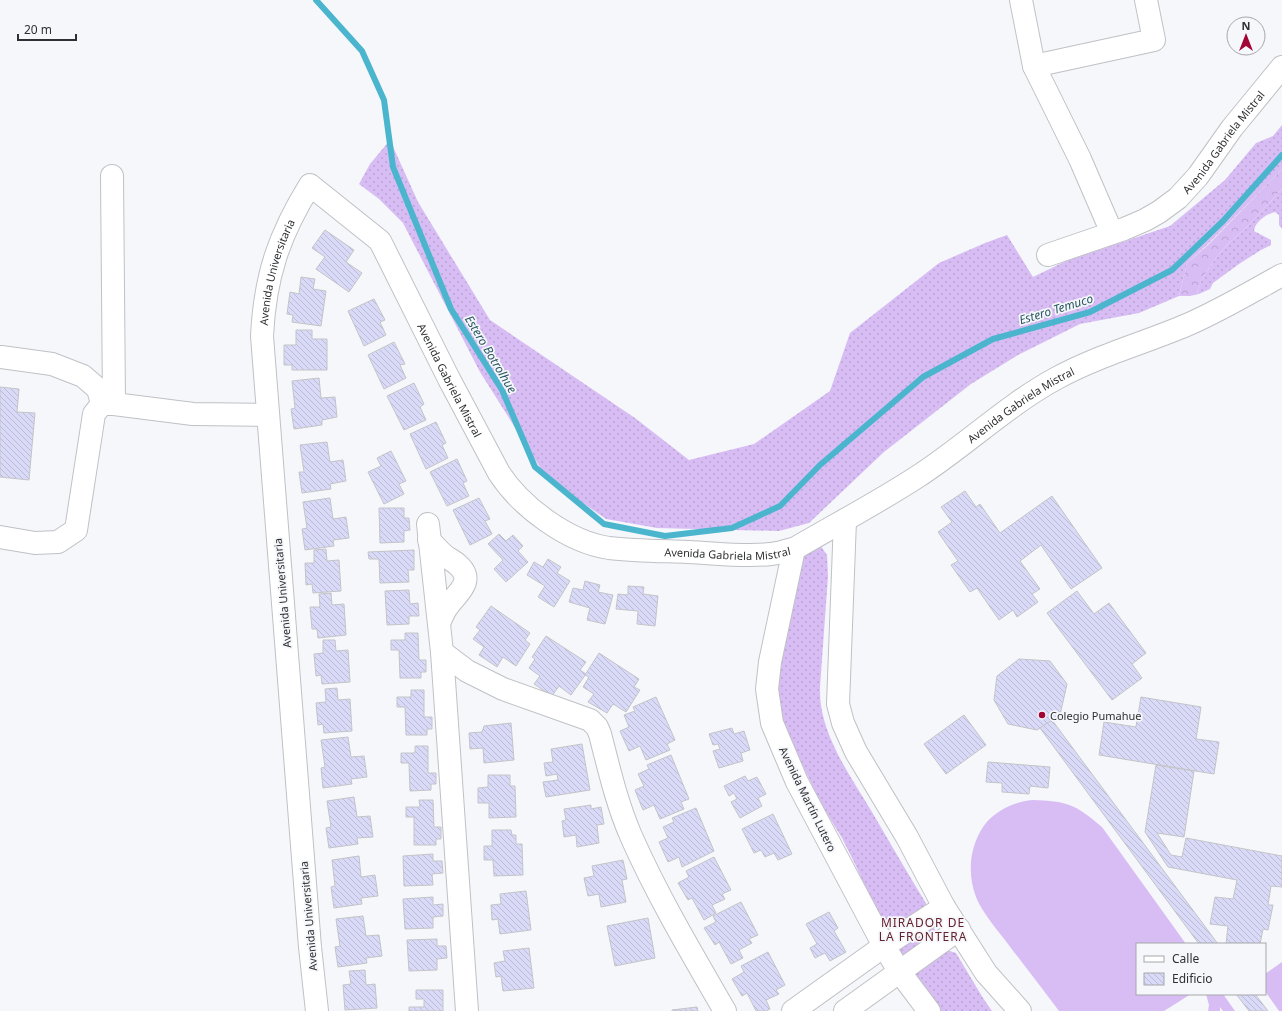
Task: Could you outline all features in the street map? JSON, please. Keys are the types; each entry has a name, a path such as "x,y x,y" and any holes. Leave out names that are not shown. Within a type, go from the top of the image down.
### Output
{"street":[{"path":"1021,0 1034,66 1080,159 1112,233"},
{"path":"1034,66 1154,40 1146,0"},
{"name":"Avenida Gabriela Mistral","path":"1048,255 1145,220 1178,198 1198,176 1232,128 1282,67"},
{"path":"108,404 112,176"},
{"name":"Avenida Gabriela Mistral","path":"310,184 380,241 449,379 499,473 506,483 518,497 542,517 566,533 608,548 732,554 770,554 794,549 918,477 1018,402 1057,378 1104,356 1189,324 1282,275"},
{"name":"Avenida Universitaria","path":"310,184 295,208 283,233 274,259 267,284 262,336 310,947 317,1011"},
{"path":"0,357 52,364 83,376 98,389 108,404"},
{"path":"0,537 35,543 58,542 76,530 94,414 108,404 193,414 268,415"},
{"path":"845,520 840,616 838,704 841,717 856,752 907,837 944,907 986,973 1020,1011"},
{"path":"439,623 448,606 466,582 466,577 458,565 443,554 429,532 442,652 467,1011"},
{"name":"Avenida Martín Lutero","path":"794,549 770,662 767,689 772,723 797,782 884,946 899,972 929,1011"},
{"path":"442,652 467,671 503,689 582,716 590,720 597,727 614,788 631,835 666,908 725,1011"},
{"path":"793,1011 884,946 944,907"},
{"path":"845,1011 959,929"}],"green space":[{"path":"1282,125 1282,169 1208,244 1187,263 1179,296 1139,313 1080,324 1018,355 971,384 884,452 809,523 779,531 657,528 606,519 573,496 543,472 480,372 403,223 379,199 359,184 370,164 390,140 418,202 490,320 635,418 689,460 754,444 830,391 850,333 939,263 1007,235 1033,277 1066,261 1170,226 1225,180 1256,143 1273,136"},
{"path":"1282,169 1282,189 1215,259 1202,279 1197,292 1199,294 1179,296 1187,263 1209,244"},
{"path":"1282,189 1282,229 1279,225 1279,215 1275,212 1262,219 1256,225 1254,231 1271,240 1271,245 1239,264 1213,283 1210,289 1199,294 1197,292 1202,279 1215,259"},
{"path":"820,545 827,555 828,576 820,687 824,720 830,737 845,768 927,905 927,907 899,931 889,929 886,926 842,838 821,804 779,713 778,669 797,566 808,549"},
{"path":"1024,801 1054,801 1070,805 1085,813 1102,827 1185,943 1136,943 1136,995 1189,995 1164,1011 1059,1011 993,925 978,902 973,889 971,872 972,856 976,840 984,825 1002,810"},
{"path":"931,924 938,935 905,957 903,956 895,944"},
{"path":"947,950 956,953 992,1011 940,1011 915,983 914,967"},
{"path":"1282,962 1282,1011 1279,1011 1266,992 1266,973"},
{"path":"1206,995 1224,995 1235,1011 1223,1011 1220,1007 1220,1011 1208,1011 1209,1005"}],"building":[{"path":"325,230 354,250 346,262 362,273 349,292 316,269 325,257 312,248"},
{"path":"301,277 315,279 313,289 326,291 321,326 292,322 293,315 287,314 290,292 299,294"},
{"path":"374,299 385,320 380,322 386,335 364,346 348,311"},
{"path":"296,330 312,330 312,339 327,339 327,370 292,370 292,365 284,365 284,345 296,345"},
{"path":"394,342 405,364 400,365 406,378 384,389 368,355"},
{"path":"319,378 321,398 335,397 337,417 322,420 322,425 294,429 291,409 295,408 292,381"},
{"path":"414,383 424,404 420,407 426,420 404,430 387,396"},
{"path":"0,387 19,389 17,412 35,413 29,480 0,477"},
{"path":"436,422 446,443 442,445 448,458 426,469 410,434"},
{"path":"327,442 330,462 343,460 346,481 330,484 331,489 302,493 299,472 304,472 300,445"},
{"path":"391,451 406,481 399,484 404,494 384,504 368,472 381,466 377,458"},
{"path":"457,459 467,481 463,483 469,496 447,506 430,472"},
{"path":"965,491 976,507 980,504 1000,533 1052,496 1102,568 1071,589 1041,545 1020,561 1040,589 1032,594 1038,602 1017,617 1013,610 999,620 977,588 970,592 951,565 958,561 938,532 952,522 941,507"},
{"path":"330,498 333,519 346,517 349,538 333,540 334,546 305,550 302,529 307,528 303,502"},
{"path":"479,498 490,519 485,521 492,534 470,545 453,510"},
{"path":"379,508 404,508 404,518 409,518 410,530 404,531 404,542 380,543"},
{"path":"499,534 506,541 513,535 523,546 518,551 528,562 506,582 494,569 503,560 488,544"},
{"path":"326,549 327,561 339,560 341,591 313,593 312,584 306,585 305,563 314,563 314,550"},
{"path":"414,550 414,570 408,570 409,582 380,583 379,559 369,559 368,552"},
{"path":"548,559 561,567 557,573 570,581 554,607 538,597 545,586 527,575 534,562 543,567"},
{"path":"585,581 600,585 598,592 613,595 605,624 587,620 590,608 569,602 573,588 583,590"},
{"path":"628,586 644,587 643,594 658,596 655,626 637,624 638,611 616,609 618,594 628,595"},
{"path":"409,590 410,604 418,603 419,616 409,616 409,624 387,625 385,591"},
{"path":"1077,591 1094,614 1109,603 1146,653 1132,664 1142,678 1112,700 1047,613"},
{"path":"331,593 332,605 344,604 346,635 318,638 317,629 312,629 310,607 320,607 319,594"},
{"path":"491,606 530,633 525,640 530,644 516,666 503,657 497,667 479,655 484,647 473,639 480,630 476,627"},
{"path":"405,633 418,633 419,660 426,660 426,672 421,672 421,678 400,678 399,650 391,650 391,640 405,640"},
{"path":"546,636 586,662 580,670 586,674 571,695 559,686 552,696 534,684 540,676 529,668 535,659 532,657"},
{"path":"323,640 335,640 336,651 348,650 350,682 322,684 321,675 316,676 314,654 323,653"},
{"path":"599,653 639,679 634,687 640,690 626,712 613,704 607,713 588,702 594,694 583,687 589,677 585,675"},
{"path":"1019,659 1050,661 1067,684 1060,715 1037,730 1008,724 994,700 997,676"},
{"path":"337,688 338,700 350,699 352,731 324,733 323,724 318,725 316,703 326,702 325,689"},
{"path":"411,690 424,690 424,717 432,717 432,729 427,729 427,735 406,735 405,707 397,707 397,697 411,697"},
{"path":"656,697 675,740 667,744 670,750 646,760 640,746 629,751 620,731 629,727 624,715 635,711 633,707"},
{"path":"1141,697 1201,707 1196,739 1219,742 1214,774 1099,755 1104,722 1136,727"},
{"path":"964,715 986,745 946,774 924,744"},
{"path":"1052,720 1217,943 1198,943 1040,728"},
{"path":"511,723 514,760 484,763 483,748 470,749 469,733 482,732 484,726"},
{"path":"732,728 734,734 744,731 750,750 741,753 743,761 719,768 713,751 720,749 718,744 713,745 709,734"},
{"path":"348,737 351,757 364,756 367,777 351,779 352,784 323,788 321,768 325,767 321,740"},
{"path":"582,744 590,790 546,797 543,782 558,780 557,774 546,776 544,763 553,762 551,749"},
{"path":"415,746 428,746 428,773 436,773 436,784 431,784 431,790 410,791 409,763 401,763 401,753 415,753"},
{"path":"671,755 689,799 681,802 684,809 660,819 654,805 643,810 635,790 644,786 638,774 649,769 647,765"},
{"path":"988,762 1050,767 1048,788 1030,786 1029,794 1002,792 1002,783 986,782"},
{"path":"1156,765 1194,771 1184,837 1157,833 1171,855 1182,857 1186,838 1282,856 1282,887 1271,886 1268,905 1273,905 1268,930 1263,929 1260,943 1226,943 1228,926 1210,924 1215,897 1233,899 1237,880 1168,867 1145,832"},
{"path":"488,775 510,775 510,786 515,786 516,817 489,818 489,803 478,803 478,788 488,787"},
{"path":"745,776 748,781 757,777 766,794 758,798 762,806 740,818 731,802 737,799 734,793 729,796 724,786"},
{"path":"354,797 357,817 370,816 373,837 357,838 358,844 329,848 326,828 331,827 327,801"},
{"path":"419,800 433,800 434,827 441,827 441,839 436,839 436,845 414,845 414,817 406,817 406,807 420,807"},
{"path":"591,805 591,809 601,807 604,824 597,825 599,843 577,847 576,835 564,837 562,821 566,820 564,809"},
{"path":"696,808 714,851 682,867 679,857 668,862 659,842 668,838 663,827 674,822 672,818"},
{"path":"773,814 792,854 778,860 774,853 765,857 761,850 754,853 742,829"},
{"path":"492,830 511,830 512,835 516,835 516,844 522,844 523,875 494,876 493,860 484,860 484,846 492,846"},
{"path":"433,854 433,861 442,861 443,873 432,874 433,885 404,886 403,856"},
{"path":"359,856 361,877 375,875 378,896 361,898 362,904 334,908 331,887 335,886 332,860"},
{"path":"714,857 731,890 722,894 725,899 712,905 716,913 704,920 692,898 688,900 678,883 689,877 686,871"},
{"path":"623,860 627,879 622,880 626,902 601,907 599,894 588,896 584,878 594,876 592,866"},
{"path":"526,891 531,930 500,934 498,919 492,920 491,905 501,904 500,894"},
{"path":"433,897 433,905 443,904 443,916 433,917 433,928 405,929 403,899"},
{"path":"741,902 758,935 749,939 752,943 739,950 743,958 731,964 719,942 715,945 704,928 716,922 713,916"},
{"path":"829,912 838,928 834,931 846,952 830,961 825,953 815,958 810,948 817,944 806,924"},
{"path":"363,916 366,936 379,935 382,956 366,958 367,963 338,967 335,947 340,946 336,919"},
{"path":"648,918 655,958 615,966 607,926"},
{"path":"437,939 437,946 446,946 447,958 437,959 437,970 409,971 407,940"},
{"path":"529,948 534,988 503,991 501,976 496,977 494,963 505,961 503,951"},
{"path":"768,952 785,985 776,990 779,994 766,1000 770,1009 766,1011 756,1011 747,993 742,996 732,979 744,972 741,966"},
{"path":"365,970 366,985 375,984 377,1008 345,1010 343,985 351,984 349,971"},
{"path":"416,990 443,990 443,1011 409,1011 409,1007 424,1007 424,999 416,999"},
{"path":"1237,995 1256,995 1268,1011 1249,1011"},
{"path":"697,1007 698,1011 672,1011 672,1010"}],"waterway":[{"name":"Estero Botrolhue","path":"316,0 362,51 384,100 393,167 451,309 502,390 535,467 604,524 665,536 732,528 780,506 820,465 923,377 993,339 1090,312 1172,270 1223,221 1282,155"}],"place":[{"name":"Colegio Pumahue","path":"1042,715"}],"district":[{"name":"MIRADOR DE LA FRONTERA","path":"923,929"}],"water label":[{"name":"Estero Temuco","path":"1056,309"}]}
